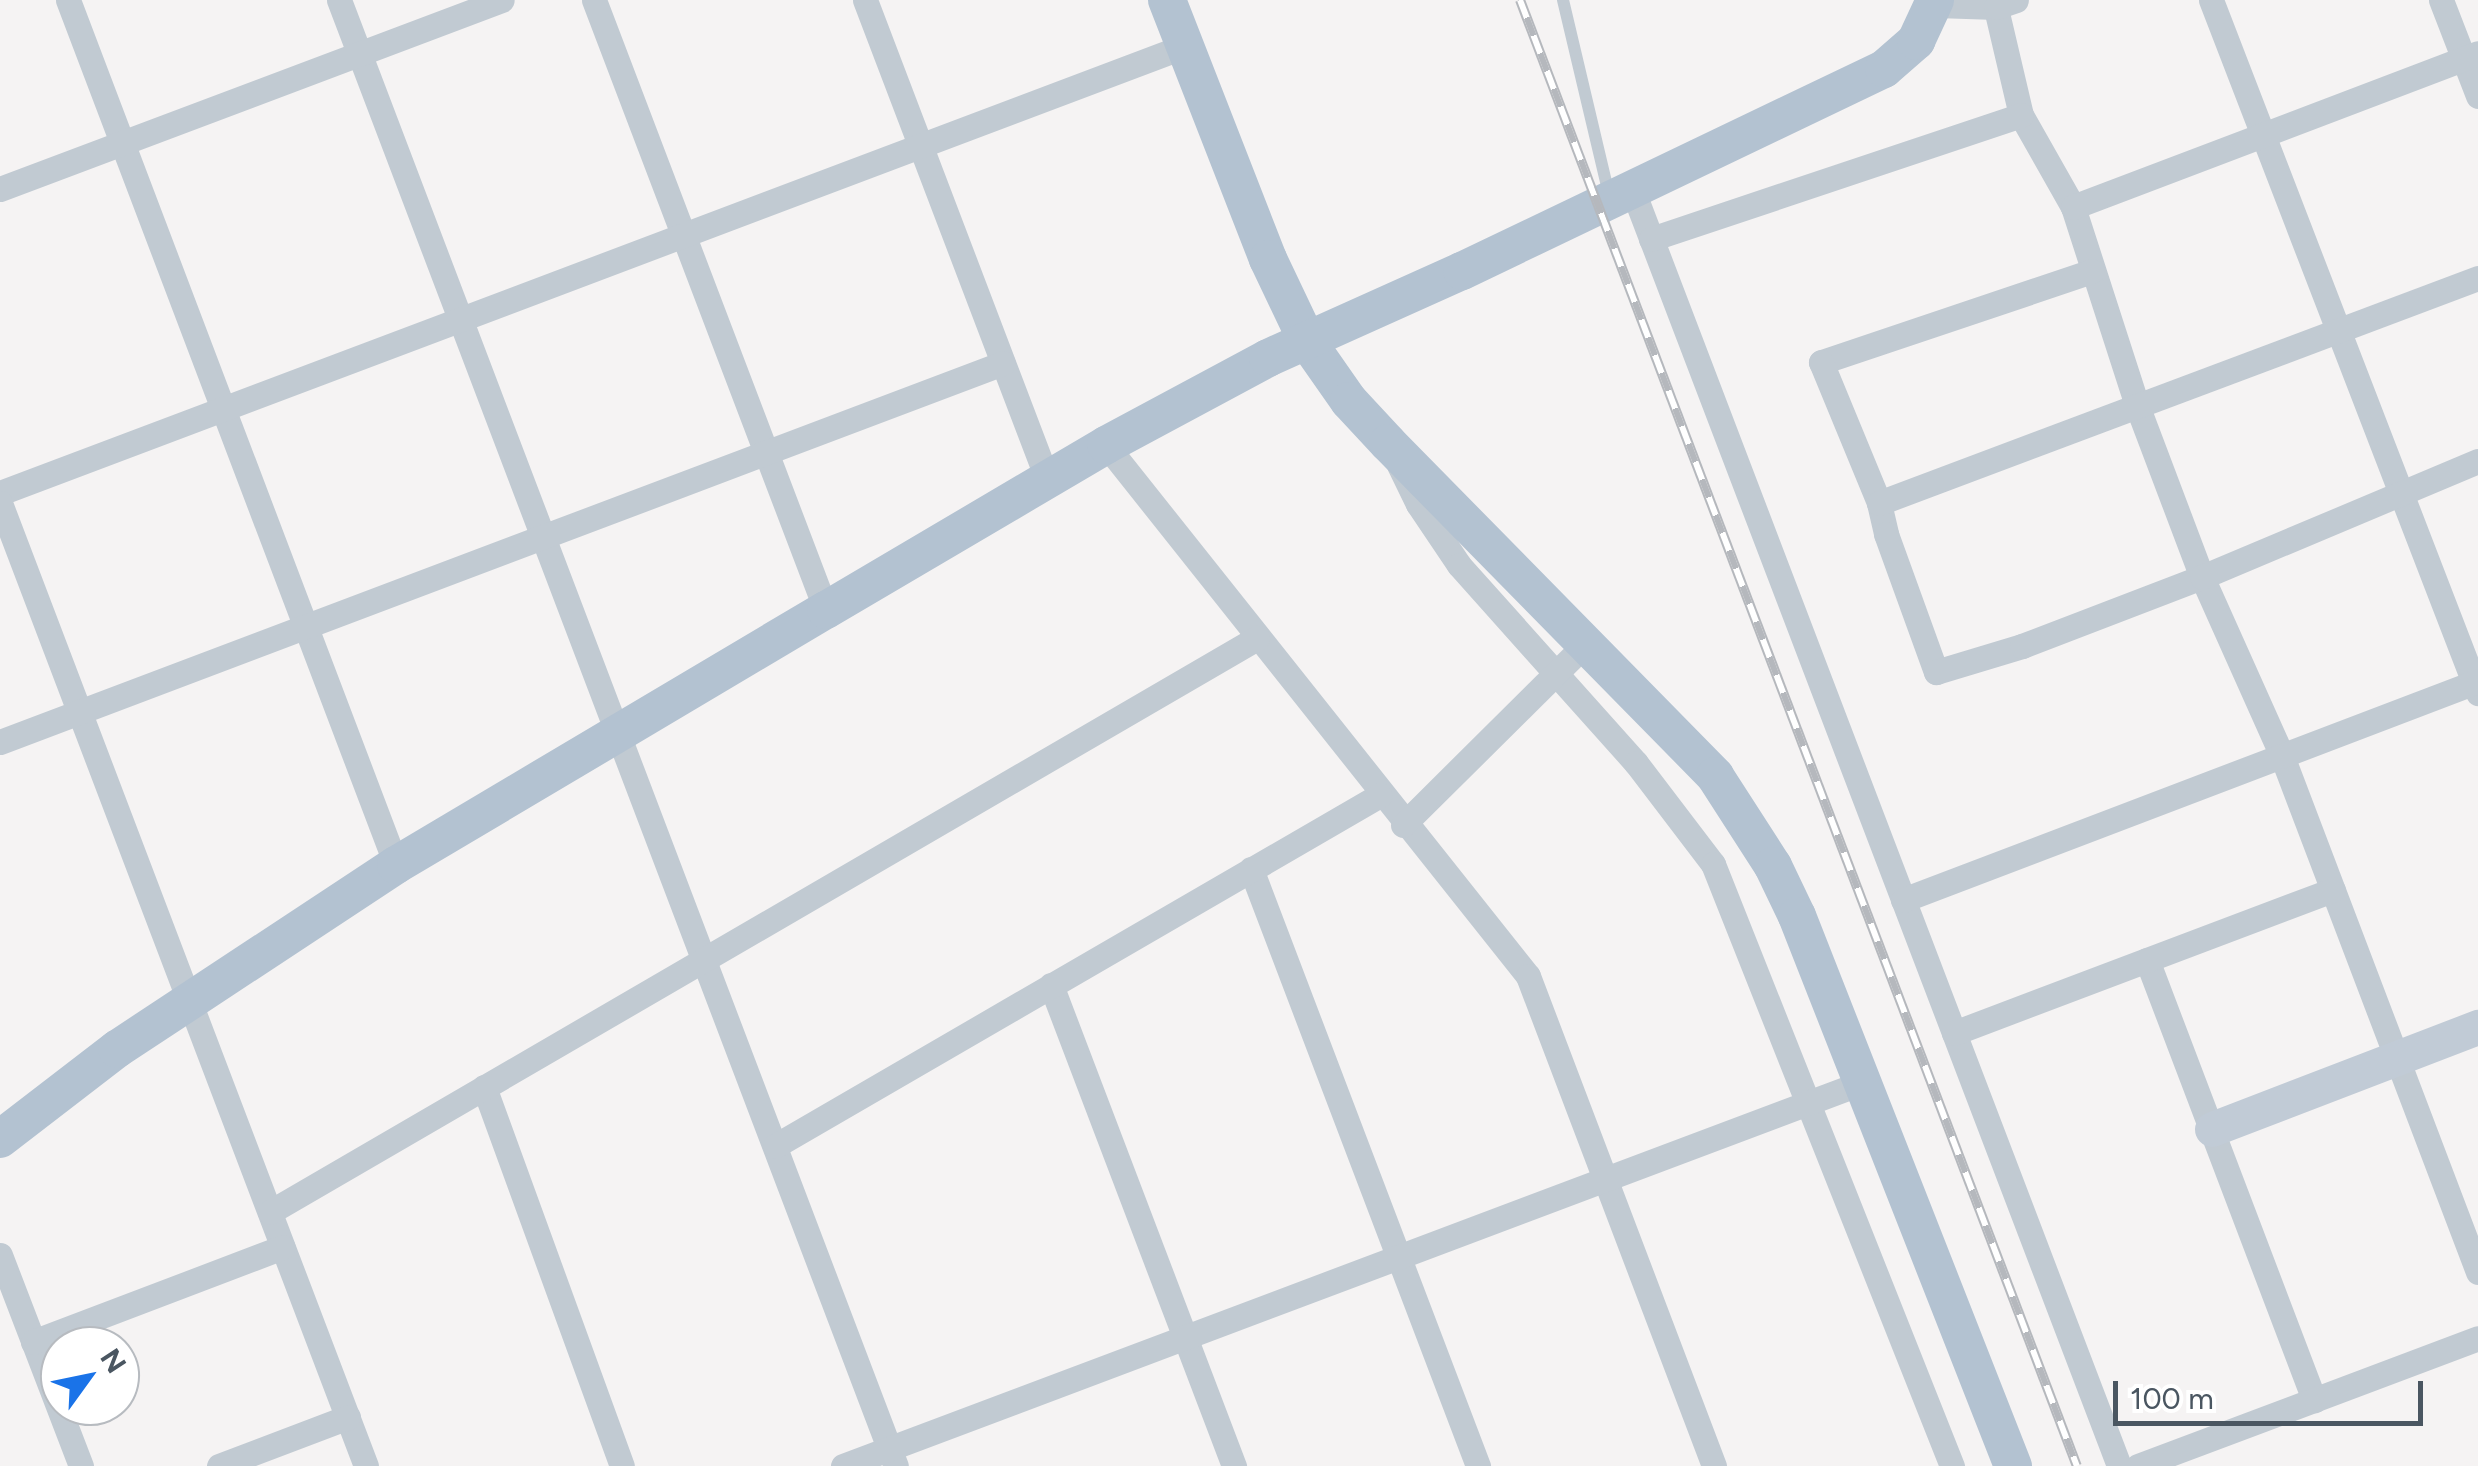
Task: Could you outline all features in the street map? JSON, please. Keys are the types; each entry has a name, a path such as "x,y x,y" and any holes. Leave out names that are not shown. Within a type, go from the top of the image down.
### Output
{"main road":[{"path":"1167,0 1268,260 1307,341 1349,401 1715,776 1747,824 1797,916 2013,1466"},
{"path":"0,1139 189,1000 396,864 1106,445 1307,341 1622,196 1884,68 1916,41 1936,3"}],"street":[{"path":"68,0 396,864"},
{"path":"339,0 893,1457"},
{"path":"0,189 502,0"},
{"path":"594,0 826,610"},
{"path":"865,0 1048,480"},
{"path":"1904,900 2477,685 2211,0"},
{"path":"2442,0 2471,56 2478,96"},
{"path":"1936,3 2002,2 2021,115 2073,207 2138,408 2202,577 2282,756 2478,1272"},
{"path":"0,494 1185,46"},
{"path":"2073,207 2471,56"},
{"path":"1651,239 2021,115"},
{"path":"1622,196 1651,239 2119,1466"},
{"path":"2092,271 1821,362 1880,503 1886,534 1936,672 2022,646 2202,577 2401,490 2478,461"},
{"path":"1880,503 2478,278"},
{"path":"0,742 1003,364"},
{"path":"1388,443 1418,504 1459,565 1636,762 1713,864 1811,1101 1952,1466"},
{"path":"1106,445 1380,795 1528,976 1714,1466"},
{"path":"0,503 366,1466"},
{"path":"270,1212 1257,638"},
{"path":"1404,824 1588,642"},
{"path":"775,1146 1380,795"},
{"path":"1251,870 1478,1466"},
{"path":"1954,1033 2333,890"},
{"path":"2147,960 2314,1400"},
{"path":"1052,985 1234,1466"},
{"path":"2212,1129 2478,1026"},
{"path":"844,1466 893,1457 1185,1337 1861,1082"},
{"path":"484,1087 622,1466"},
{"path":"33,1342 283,1247"},
{"path":"0,1255 80,1466"},
{"path":"2138,1466 2478,1338"},
{"path":"218,1466 348,1418"}],"lane":[{"path":"1564,0 1622,196"}],"railway":[{"path":"1520,0 2077,1466"}]}
